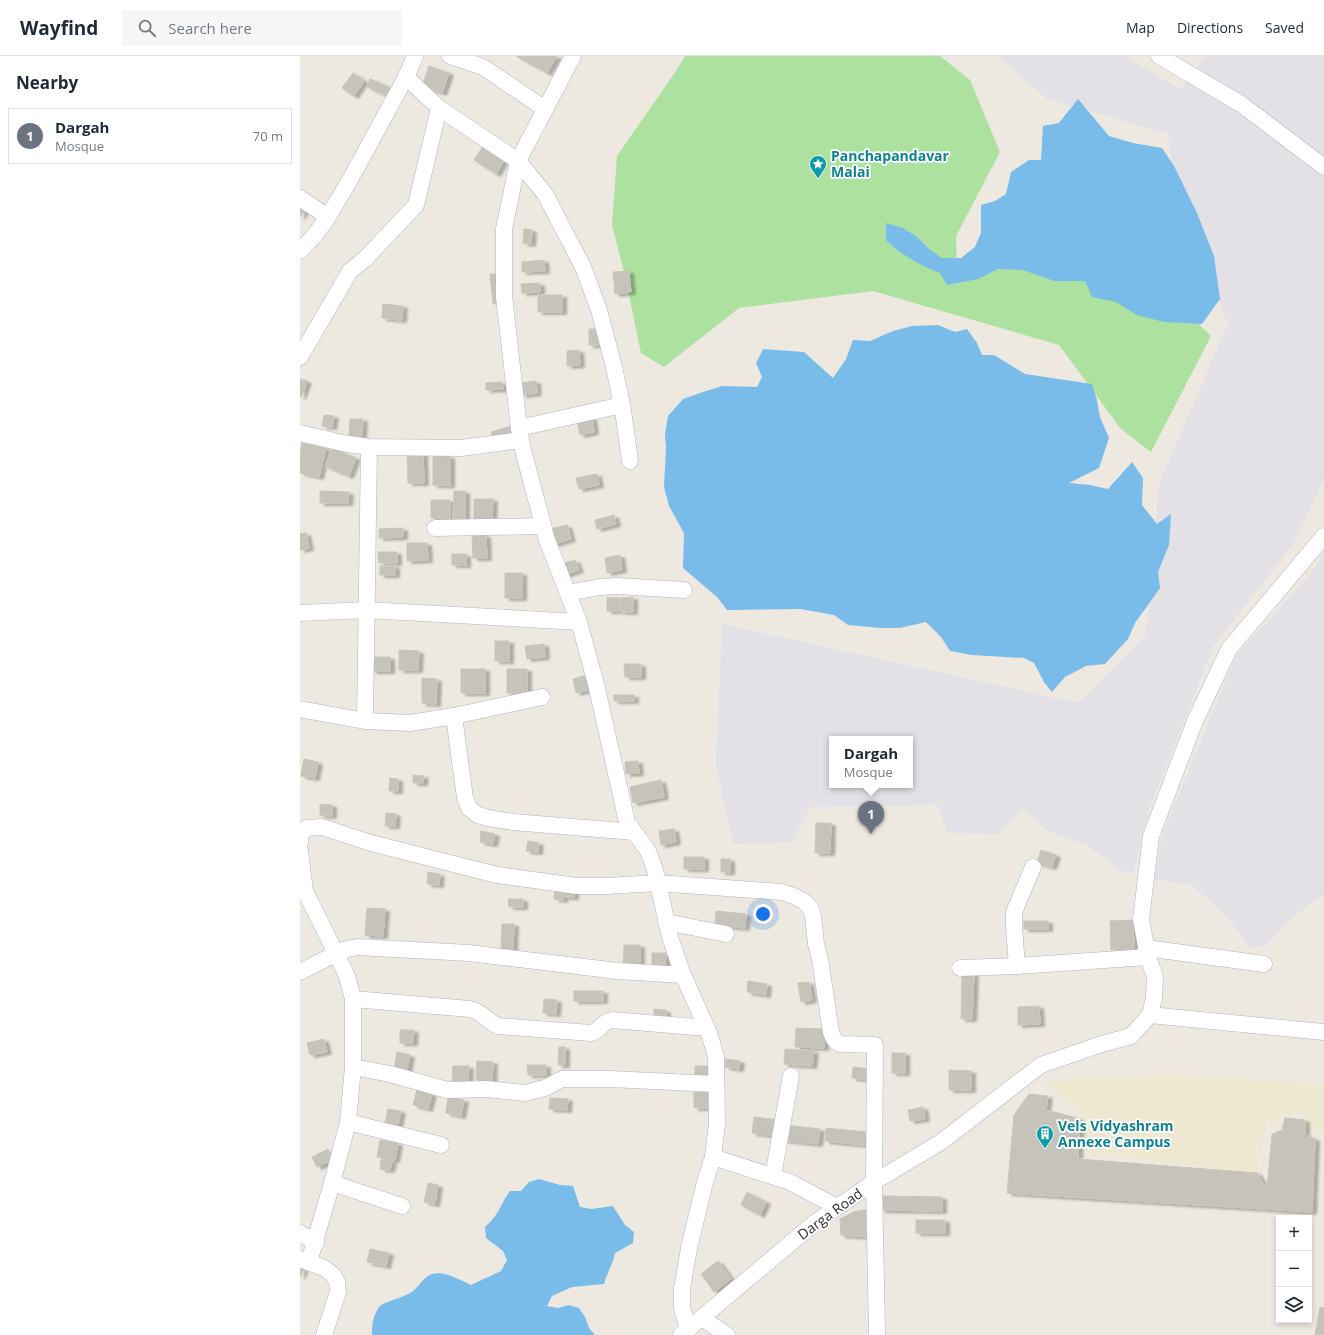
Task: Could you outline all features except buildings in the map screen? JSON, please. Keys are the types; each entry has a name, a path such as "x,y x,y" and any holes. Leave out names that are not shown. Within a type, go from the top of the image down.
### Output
{"street":[{"path":"302,247 328,217 406,77 415,56"},
{"path":"450,56 483,67 545,109"},
{"path":"572,56 518,161 504,229 504,296 520,434 546,540 579,622 596,684 627,822 648,851 655,870 670,937 683,974 707,1028 716,1056 717,1124 713,1157 705,1182 689,1248 682,1289 682,1308 685,1333"},
{"path":"1159,56 1241,104 1324,167"},
{"path":"406,77 439,108 518,161 545,194 583,267 599,310 622,405 630,461"},
{"path":"300,357 350,270 366,259 416,205 439,108"},
{"path":"300,198 328,217"},
{"path":"300,433 342,443 369,447 461,448 520,434 622,405"},
{"path":"365,721 369,447"},
{"path":"435,528 543,526"},
{"path":"877,1335 874,1182 941,1142 1040,1065 1131,1036 1150,1015 1154,997 1155,977 1147,952 1141,919 1151,836 1195,721 1229,649 1324,536"},
{"path":"568,593 600,587 618,586 684,590"},
{"path":"300,613 367,610 579,622"},
{"path":"300,709 365,721 410,723 454,716 542,698"},
{"path":"454,716 464,798 469,808 478,815 513,822 634,832"},
{"path":"300,843 300,835 306,828 322,827 371,843 497,875 577,886 607,886 658,882"},
{"path":"300,851 304,891 347,976 353,999 353,1068 348,1122 316,1243 305,1260 324,1268 333,1275 337,1282 338,1292 324,1335"},
{"path":"1017,966 1014,912 1032,867"},
{"name":"Darga Road","path":"658,882 782,892 805,902 811,909 813,916 816,944 820,960 831,1032 835,1041 840,1044 875,1045 874,1182 811,1226 685,1333"},
{"path":"666,922 726,934"},
{"path":"300,972 343,950 357,947 469,953 618,970 683,974"},
{"path":"960,968 1017,966 1147,952 1264,964"},
{"path":"353,999 470,1009 482,1014 493,1024 498,1026 591,1033 597,1031 603,1023 612,1020 707,1028"},
{"path":"1150,1015 1324,1032"},
{"path":"353,1068 390,1074 447,1090 486,1089 525,1093 545,1088 562,1079 610,1079 716,1084"},
{"path":"773,1176 791,1076"},
{"path":"348,1122 441,1145"},
{"path":"713,1157 790,1182 837,1207"},
{"path":"332,1183 402,1206"},
{"path":"300,1233 316,1243"},
{"path":"702,1318 727,1335"}],"shaded area":[{"path":"998,56 1124,56 1180,89 1206,56 1324,56 1324,478 1294,543 1213,647 1150,807 1133,874 1122,871 1088,846 1046,830 1023,809 998,834 948,833 937,805 810,807 792,842 733,844 716,765 722,624 1079,703 1146,635 1159,484 1228,324 1178,204 1168,134 1047,99"},
{"path":"1324,552 1324,895 1313,901 1283,926 1267,945 1250,948 1223,913 1192,885 1153,879 1163,833 1236,656 1310,575"},
{"path":"1171,1074 1324,1084 1324,1120 1321,1135 1310,1126 1305,1113 1283,1114 1277,1122 1267,1120 1257,1173 1082,1152 1079,1109 1048,1085 1049,1080"}],"green space":[{"path":"685,56 940,56 970,80 1000,152 956,236 957,272 1016,258 1186,312 1211,336 1151,452 1121,429 1059,345 873,291 739,308 664,367 641,353 625,276 612,225 617,156"}],"water":[{"path":"1078,99 1109,136 1133,143 1162,148 1174,166 1197,213 1214,256 1220,299 1202,324 1164,322 1137,315 1116,302 1092,297 1085,281 1054,281 1023,270 998,269 978,279 947,285 940,273 911,259 886,240 886,223 903,228 917,237 929,249 942,258 961,258 975,247 981,233 981,205 995,201 1006,194 1011,172 1029,160 1041,160 1043,126 1059,123"},
{"path":"938,325 955,332 967,329 977,343 982,355 994,355 1025,374 1092,384 1100,417 1109,438 1099,468 1069,483 1090,485 1108,489 1132,462 1143,478 1142,505 1157,524 1171,514 1169,545 1158,572 1160,588 1135,623 1128,639 1105,664 1086,666 1065,677 1052,692 1044,682 1034,663 1024,658 972,655 950,651 941,637 926,622 900,628 881,628 848,625 834,615 800,609 727,610 717,597 683,568 684,533 669,506 664,487 666,447 665,435 668,416 683,399 722,386 757,387 762,377 756,363 763,349 804,352 833,378 846,359 853,340 870,341 893,331 912,326"},
{"path":"539,1179 560,1185 573,1186 580,1207 591,1209 613,1206 625,1225 634,1232 633,1243 615,1253 604,1284 572,1287 552,1296 547,1306 558,1308 569,1305 579,1308 585,1317 589,1328 595,1335 372,1335 373,1320 380,1306 410,1293 430,1275 440,1273 471,1285 501,1271 507,1260 503,1251 486,1238 485,1227 490,1223 510,1191 521,1191 529,1182"}],"place":[{"name":"Panchapandavar Malai","path":"818,179"},
{"name":"Dargah","path":"871,834"},
{"name":"Vels Vidyashram Annexe Campus","path":"1045,1149"}]}
